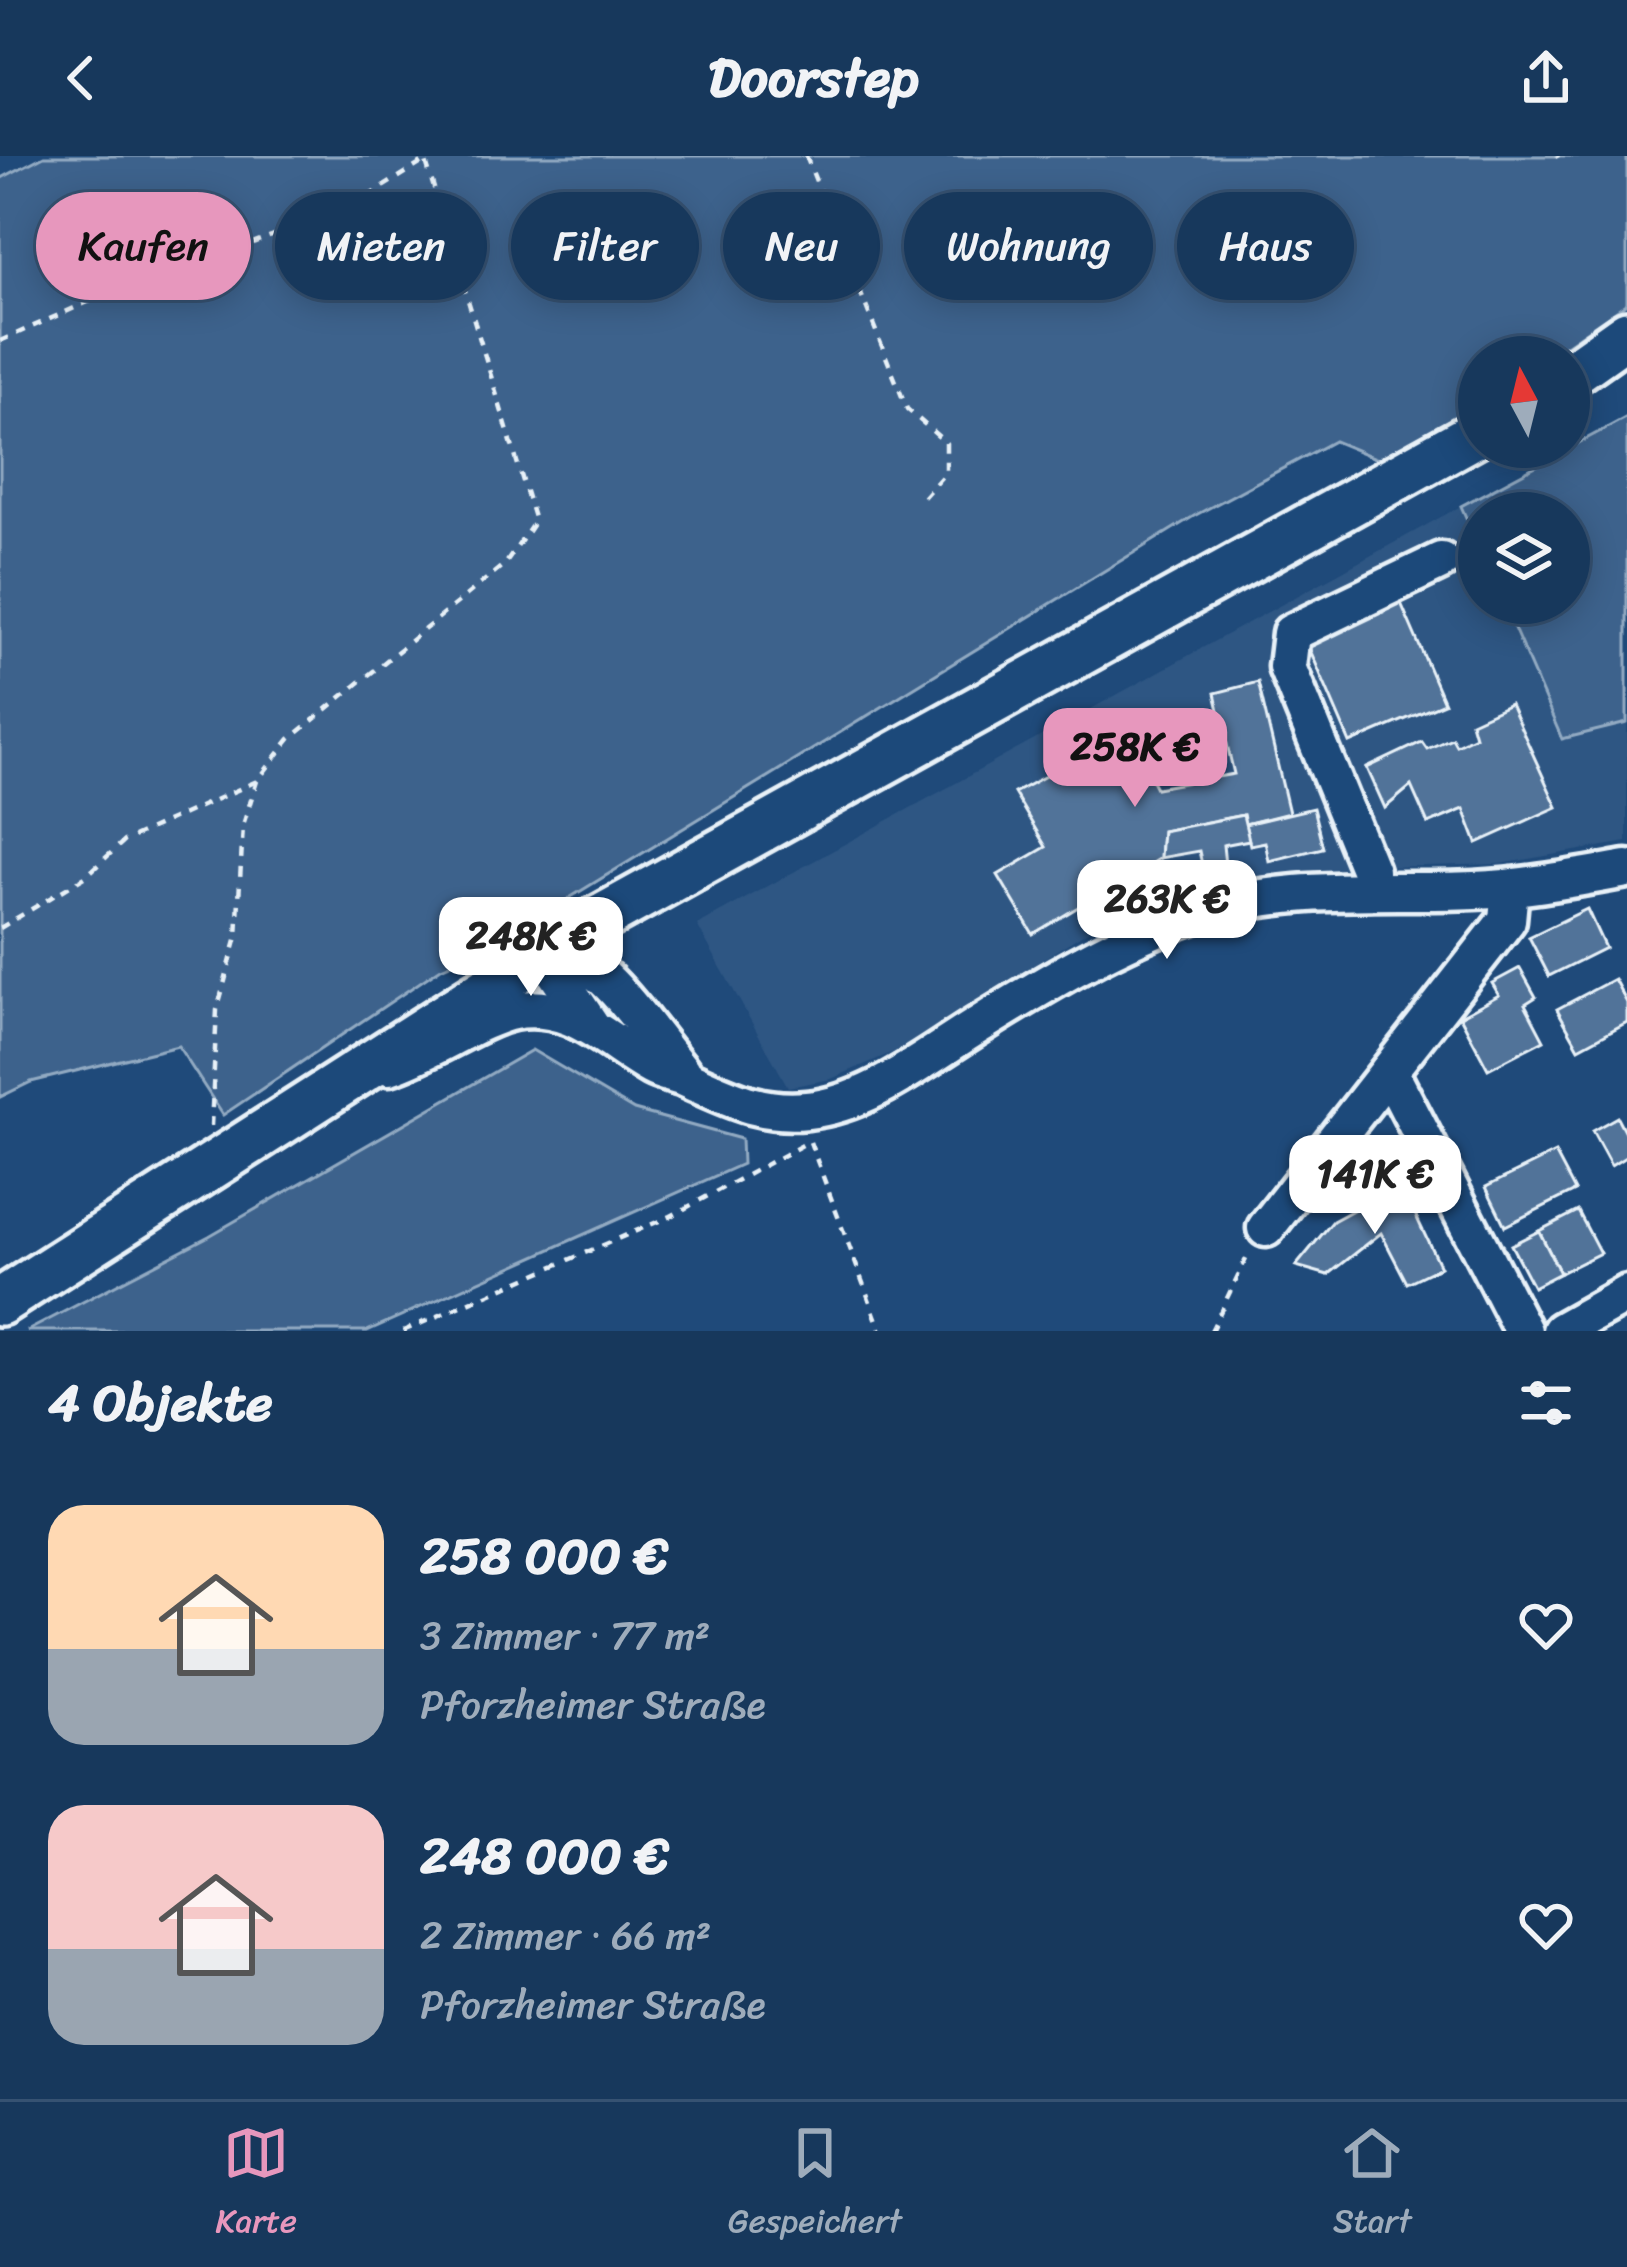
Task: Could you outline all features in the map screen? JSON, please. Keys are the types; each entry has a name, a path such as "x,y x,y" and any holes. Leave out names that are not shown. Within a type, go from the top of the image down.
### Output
{"main road":[{"path":"1590,360 1627,334"},
{"path":"0,1302 554,946 804,801 1458,443"}],"street":[{"path":"1370,891 1363,853 1287,667 1291,633 1441,561"},
{"path":"338,1082 427,1054 511,1011 552,1011 590,1024 655,1069 807,1126 1082,964 1172,922 1283,893 1510,888 1627,869"},
{"path":"1266,1228 1507,920 1510,888"},
{"path":"590,1024 556,973 554,946 580,956 603,977 687,1079"},
{"path":"1389,1072 1523,1331"},
{"path":"1561,1331 1627,1294"}],"path":[{"path":"0,341 88,302 347,209 433,156"},
{"path":"806,156 907,409 946,442 946,472 919,502"},
{"path":"217,1160 208,1109 217,1010 237,938 244,825 257,781 290,739 506,563 535,521 426,162"},
{"path":"0,928 85,878 124,841 257,781"},
{"path":"403,1331 671,1216 807,1126 881,1331"},
{"path":"1211,1331 1266,1228"}],"shaded area":[{"path":"44,156 1627,156 1627,303 1579,336 1458,336 1458,415 1385,462 1334,441 1194,516 491,946 441,968 223,1115 178,1046 31,1082 0,1097 0,179"},
{"path":"1627,417 1627,723 1562,739 1512,624 1590,624 1590,492 1487,492 1532,468 1590,468 1590,437"},
{"path":"1458,508 1458,624 1512,624 1562,738 1627,723 1627,842 1500,864 1347,868 1237,879 1168,895 1102,922 898,1050 831,1079 788,1087 697,925"},
{"path":"532,1050 634,1110 741,1139 742,1164 367,1331 27,1331 209,1236"}],"building":[{"path":"1398,596 1444,703 1350,743 1304,636"},
{"path":"1258,682 1289,813 1245,824 1243,815 1162,831 1160,858 1033,934 998,875 1046,847 1014,793 1142,724 1165,763 1148,773 1156,788 1234,774 1215,693"},
{"path":"1510,704 1557,807 1477,843 1464,809 1428,824 1411,786 1385,808 1367,768 1422,742 1427,749 1452,738 1456,745 1475,736 1471,722"},
{"path":"1313,808 1323,848 1269,861 1265,842 1250,845 1245,824"},
{"path":"1243,815 1249,840 1223,845 1225,865 1203,869 1199,851 1160,858 1162,831"},
{"path":"1587,909 1605,948 1549,976 1529,937"},
{"path":"1520,968 1536,997 1525,1004 1544,1040 1488,1069 1460,1016 1499,995 1492,983"},
{"path":"1614,979 1627,1003 1627,1022 1579,1048 1557,1009"},
{"path":"1617,1117 1627,1136 1627,1156 1611,1166 1592,1131"},
{"path":"1555,1153 1575,1191 1505,1226 1486,1187"},
{"path":"1401,1184 1440,1267 1407,1283 1381,1233 1328,1275 1296,1266 1333,1221"},
{"path":"1578,1211 1600,1253 1560,1273 1539,1231"},
{"path":"1539,1231 1560,1273 1533,1287 1511,1245"}]}
